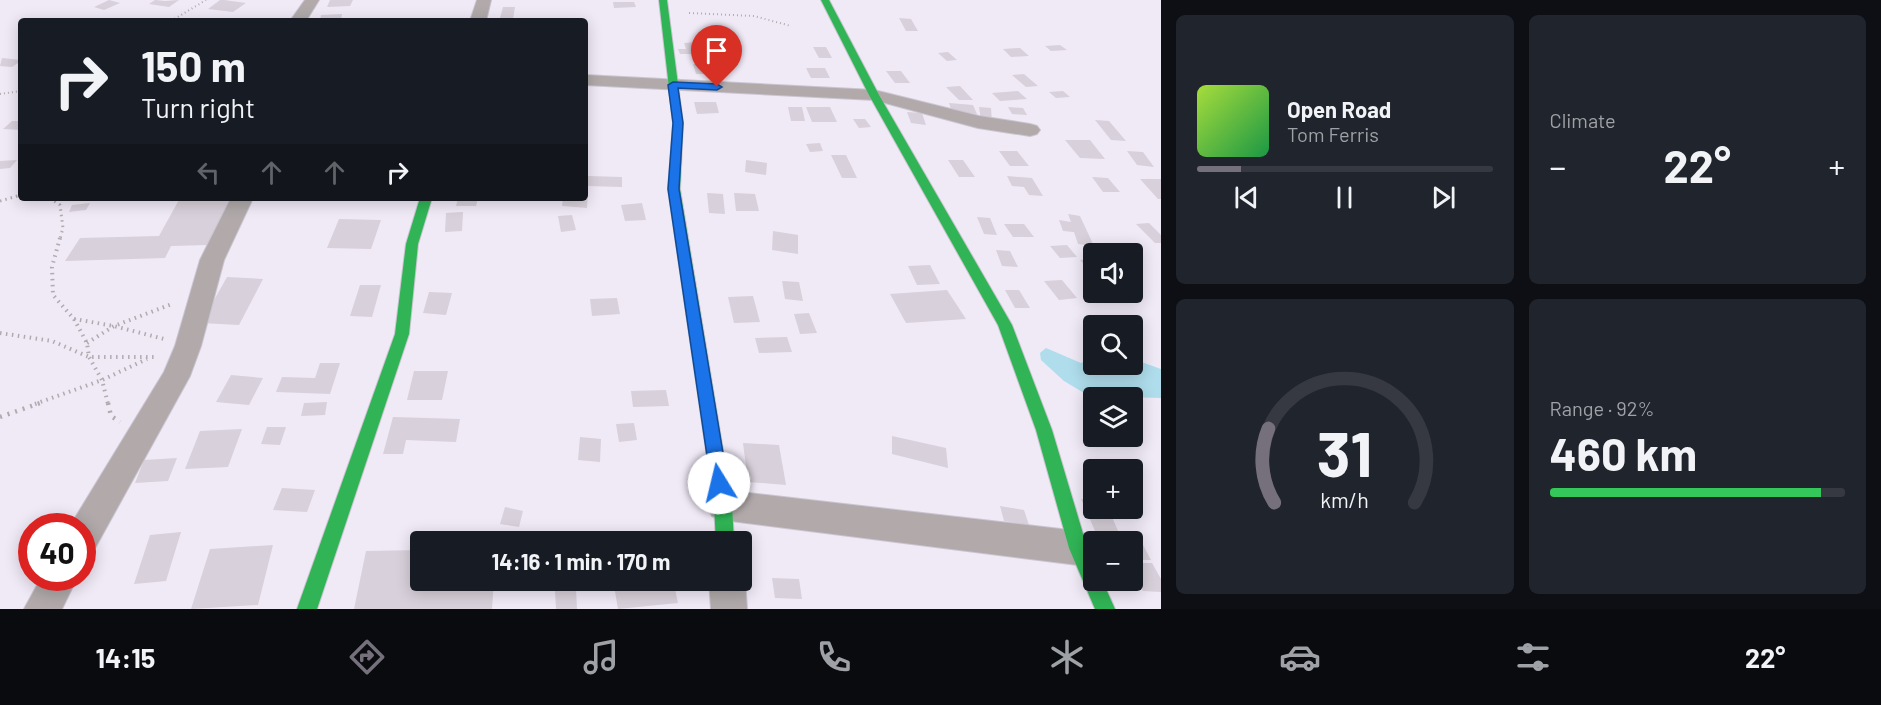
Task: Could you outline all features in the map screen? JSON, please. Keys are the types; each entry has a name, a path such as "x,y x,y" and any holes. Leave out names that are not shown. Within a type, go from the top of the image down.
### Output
{"street":[{"path":"300,18 312,0"},
{"path":"479,18 484,0"},
{"path":"663,0 678,123 674,189 723,505 724,531"},
{"path":"825,0 874,95 1005,325 1044,430 1078,548 1105,609"},
{"path":"588,80 874,95 978,122 1030,130"},
{"path":"96,514 176,376 188,346 212,260 241,201"},
{"path":"307,609 402,334 412,244 425,201"},
{"path":"723,505 1078,548"},
{"path":"42,609 52,591"},
{"path":"728,591 729,609"}],"path":[{"path":"176,18 206,0"},
{"path":"665,16 681,16 687,12 719,13 754,16 790,26"},
{"path":"0,94 18,91"},
{"path":"0,201 18,196"},
{"path":"54,201 60,205 63,228 52,267 53,296 74,319 87,343 89,357 102,380 111,416 141,436"},
{"path":"87,343 114,326 204,292"},
{"path":"74,319 114,326 188,346"},
{"path":"0,333 52,341 89,357 147,358 102,380 0,417"}],"water":[{"path":"1046,348 1083,362 1083,375 1143,375 1143,363 1161,369 1161,398 1143,398 1143,387 1083,387 1083,392 1064,381 1041,360 1040,353"}],"building":[{"path":"109,0 120,3 104,10 94,7"},
{"path":"155,0 179,0 169,7 149,4"},
{"path":"220,0 246,3 233,12 208,9"},
{"path":"330,0 353,0 350,6 327,7"},
{"path":"613,2 634,2 636,7 614,8"},
{"path":"503,7 515,7 513,18 500,18"},
{"path":"342,14 341,18 320,18 321,15"},
{"path":"899,18 911,19 918,31 906,31"},
{"path":"726,37 728,42 705,43 703,38"},
{"path":"696,42 700,54 680,54 678,49 686,49 684,43"},
{"path":"1060,45 1067,50 1051,51 1045,46"},
{"path":"813,47 826,47 832,58 819,58"},
{"path":"1020,48 1029,56 1011,57 1003,49"},
{"path":"948,52 957,60 947,61 938,53"},
{"path":"2,58 18,60 18,63 12,67 0,66"},
{"path":"693,64 713,64 716,74 696,74"},
{"path":"806,68 825,68 830,78 811,78"},
{"path":"886,71 901,71 910,83 895,83"},
{"path":"1024,74 1038,86 1026,87 1012,75"},
{"path":"960,86 973,100 959,100 946,87"},
{"path":"1018,91 1027,99 1000,101 992,93"},
{"path":"1063,91 1070,97 1056,98 1049,92"},
{"path":"694,102 716,102 719,113 697,114"},
{"path":"949,103 973,105 977,114 952,112"},
{"path":"788,107 802,107 805,121 791,121"},
{"path":"806,107 830,107 837,122 812,122"},
{"path":"979,107 991,108 992,122 981,120"},
{"path":"1008,107 1023,108 1027,115 1012,114"},
{"path":"907,112 922,113 926,125 911,123"},
{"path":"853,119 865,119 871,127 859,128"},
{"path":"1095,120 1109,121 1126,141 1111,140"},
{"path":"12,121 18,121 18,130 3,129"},
{"path":"1065,140 1090,140 1105,159 1080,158"},
{"path":"820,143 823,151 810,152 806,144"},
{"path":"999,151 1017,151 1029,166 1010,166"},
{"path":"1127,151 1143,152 1154,167 1137,165"},
{"path":"831,155 846,155 857,178 842,178"},
{"path":"17,160 10,168 0,169 0,161"},
{"path":"746,160 767,163 766,175 745,172"},
{"path":"948,160 963,160 975,177 959,177"},
{"path":"588,176 622,177 622,187 588,186"},
{"path":"1007,176 1032,178 1043,196 1029,195 1024,187 1012,186"},
{"path":"1092,177 1108,178 1120,192 1103,192"},
{"path":"1140,179 1161,179 1161,199 1158,199"},
{"path":"707,193 723,194 725,214 709,213"},
{"path":"734,193 755,194 759,211 736,211"},
{"path":"178,201 229,201 207,245 171,246 165,258 65,261 80,238 159,236"},
{"path":"457,201 477,201 476,206 456,206"},
{"path":"563,201 588,201 587,208 562,206"},
{"path":"90,203 86,210 69,212 72,205"},
{"path":"642,203 646,220 625,221 621,205"},
{"path":"463,212 462,231 445,232 446,213"},
{"path":"1068,214 1080,216 1093,243 1078,244 1074,232 1063,231 1059,220 1071,222"},
{"path":"572,215 576,230 561,232 558,216"},
{"path":"977,217 990,218 997,235 984,234"},
{"path":"339,219 381,220 371,249 327,248"},
{"path":"1149,223 1161,235 1161,243 1155,243 1136,224"},
{"path":"1004,224 1024,224 1034,237 1013,237"},
{"path":"773,231 798,235 798,254 772,250"},
{"path":"1067,245 1077,257 1060,258 1050,246"},
{"path":"996,250 1010,251 1018,267 1002,266"},
{"path":"930,265 940,284 917,285 908,266"},
{"path":"227,277 263,279 239,325 201,323"},
{"path":"1062,280 1077,298 1059,300 1044,281"},
{"path":"782,281 799,282 803,301 785,299"},
{"path":"360,285 381,285 372,317 350,316"},
{"path":"947,290 966,319 906,323 890,294"},
{"path":"1005,290 1019,290 1030,308 1015,308"},
{"path":"429,292 452,293 446,315 423,313"},
{"path":"753,296 760,322 734,323 728,297"},
{"path":"617,298 620,314 592,316 590,299"},
{"path":"809,313 817,333 800,334 794,314"},
{"path":"787,337 792,352 759,353 755,338"},
{"path":"320,363 340,363 330,394 276,392 282,377 315,378"},
{"path":"414,371 448,371 442,400 407,400"},
{"path":"231,375 263,378 249,405 216,402"},
{"path":"666,390 669,406 633,407 631,391"},
{"path":"327,402 325,415 301,416 304,403"},
{"path":"393,417 460,419 456,442 406,440 403,454 383,454"},
{"path":"634,423 637,440 619,442 616,424"},
{"path":"267,427 286,427 280,445 261,444"},
{"path":"242,429 228,467 185,469 200,431"},
{"path":"892,436 946,448 948,468 892,454"},
{"path":"580,437 601,439 600,462 578,460"},
{"path":"743,443 779,445 786,485 748,482"},
{"path":"177,458 168,481 135,483 144,460"},
{"path":"282,488 315,490 307,512 273,510"},
{"path":"1000,506 1024,510 1029,525 1004,521"},
{"path":"505,507 523,511 519,527 500,524"},
{"path":"1090,519 1113,519 1118,531 1095,531"},
{"path":"181,532 166,581 134,584 150,535"},
{"path":"273,545 258,605 191,609 210,549"},
{"path":"1143,545 1151,560 1143,560"},
{"path":"410,550 410,591 493,591 492,609 354,609 366,551"},
{"path":"1143,563 1152,563 1161,579 1161,592 1143,591"},
{"path":"772,578 799,579 802,599 775,598"},
{"path":"555,591 576,591 577,609 556,609"},
{"path":"615,591 675,591 678,603 618,609"}],"traffic: fast":[{"path":"663,0 678,123 674,189 723,505 724,531"},
{"path":"825,0 874,95 1005,325 1044,430 1078,548 1105,609"},
{"path":"307,609 402,334 412,244 425,201"}],"route":[{"path":"717,87 673,85 678,123 674,189 719,483"}]}
